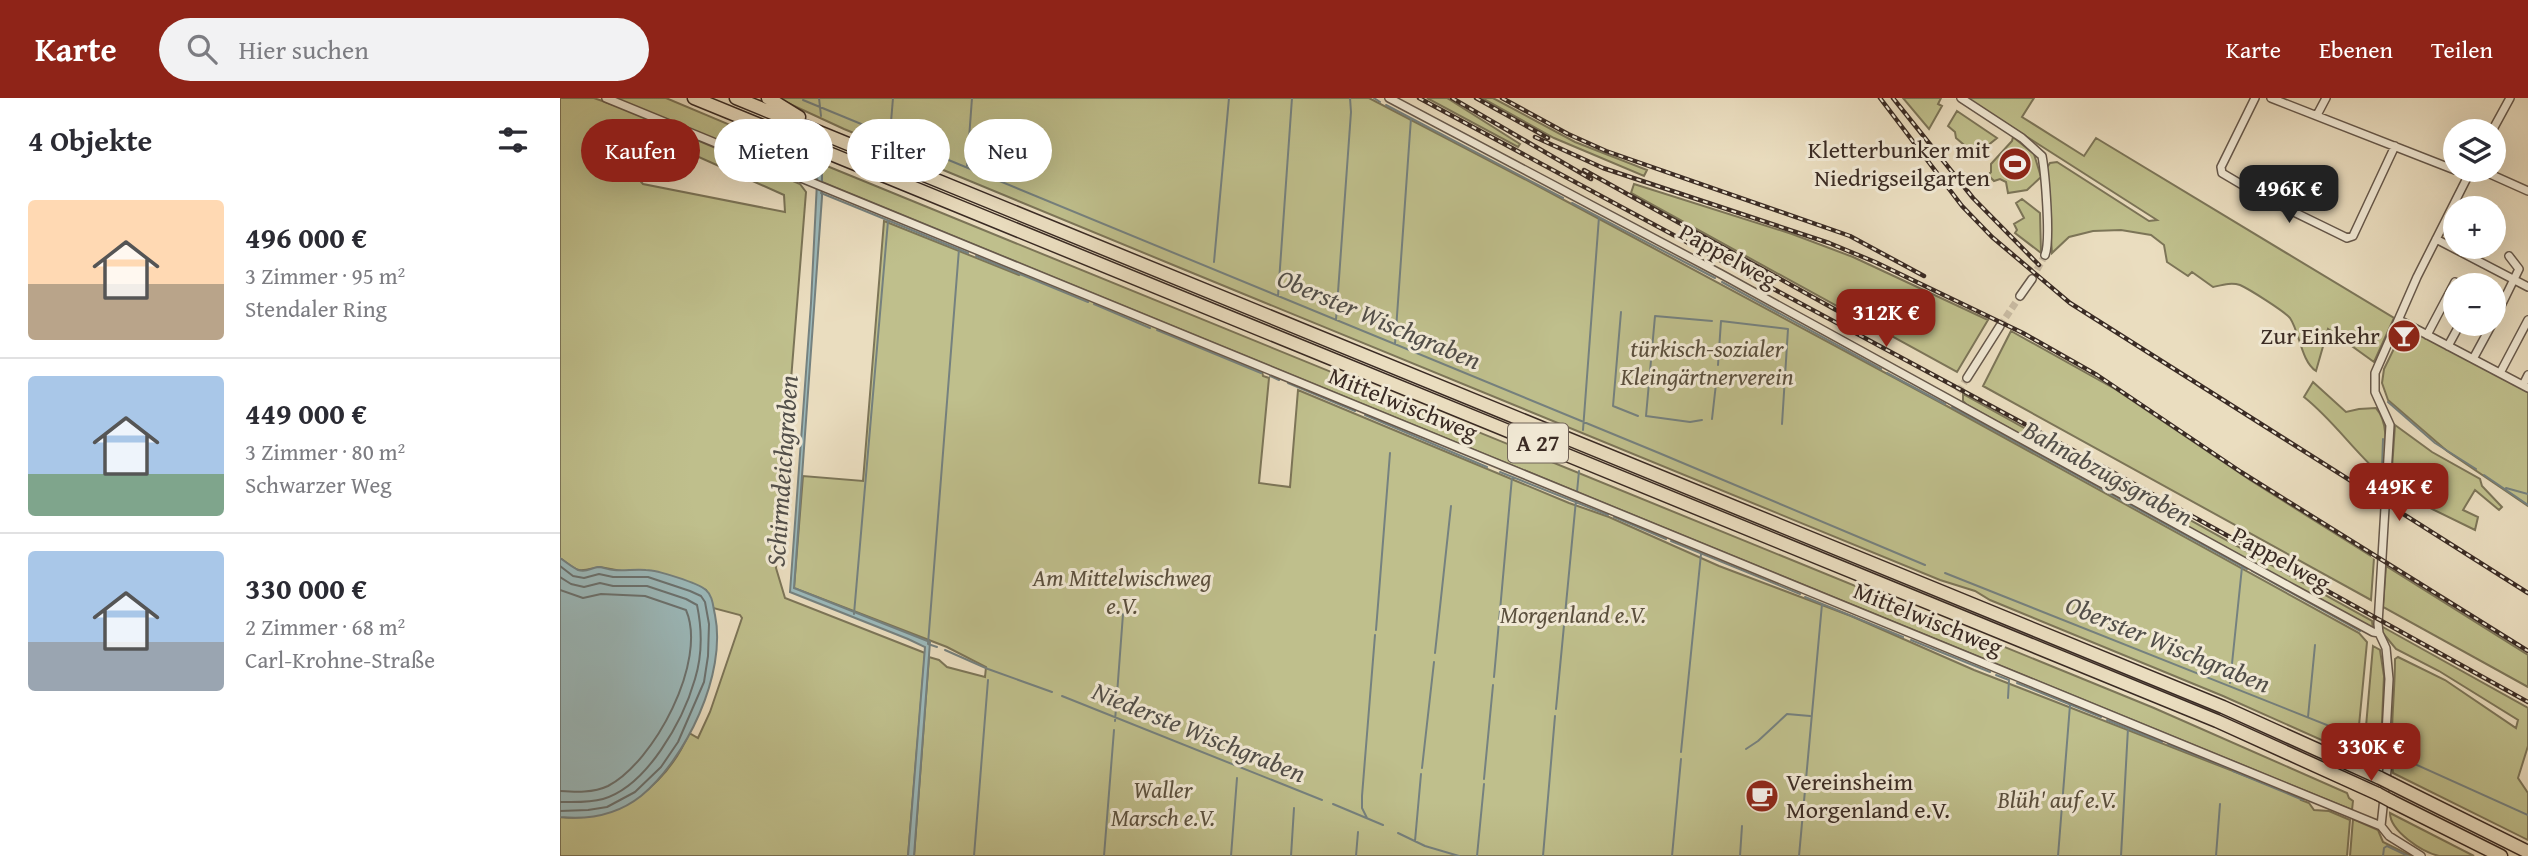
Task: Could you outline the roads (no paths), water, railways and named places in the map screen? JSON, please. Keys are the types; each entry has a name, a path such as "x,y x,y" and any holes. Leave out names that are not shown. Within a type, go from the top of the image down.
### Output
{"highway":[{"name":"A 27","path":"694,98 2217,721 2378,794 2501,856"},
{"name":"A 27","path":"736,98 786,119"},
{"path":"768,98 801,119"},
{"name":"A 27","path":"833,138 2223,707 2380,778 2528,852"}],"street":[{"name":"Mittelwischweg","path":"606,98 2381,825 2389,836 2421,856"},
{"name":"Pappelweg","path":"1389,98 1612,215 2373,631"},
{"path":"1961,98 2022,138 2042,156 2047,230 2045,255"},
{"path":"2255,98 2221,167 2222,173 2261,196 2347,238 2353,236 2395,146"},
{"path":"2271,98 2443,165"},
{"path":"2317,116 2326,98"},
{"path":"2497,119 2506,99"},
{"path":"2506,181 2528,191"},
{"path":"2381,825 2388,761 2386,734 2389,679 2386,648 2373,631 2390,425 2375,391 2375,373 2464,182"},
{"path":"2436,239 2528,287"},
{"path":"2509,256 2519,269"},
{"path":"2506,296 2519,269"},
{"path":"2519,269 2528,269"},
{"path":"2020,296 2032,279"},
{"path":"2427,335 2443,305"},
{"path":"2399,320 2525,387 2528,375"},
{"path":"2500,373 2528,320"},
{"path":"1967,378 2000,326"},
{"path":"2448,346 2453,336"},
{"path":"2473,359 2485,336"},
{"path":"1952,400 1958,392"}],"water":[{"path":"817,182 822,182 794,588 930,642 914,856 908,856 925,647 790,592"},
{"path":"560,558 581,571 598,567 610,570 646,570 686,581 708,592 715,615 715,663 709,688 687,738 658,780 641,796 622,808 592,817 560,817"}],"waterway":[{"name":"Oberster Wischgraben","path":"819,98 821,116"},
{"path":"891,119 893,98"},
{"path":"970,119 972,98"},
{"path":"1214,262 1229,98"},
{"path":"1278,296 1292,98"},
{"path":"1336,320 1350,98"},
{"name":"Bahnabzugsgraben","path":"1374,98 1380,102"},
{"name":"Oberster Wischgraben","path":"803,100 1925,565"},
{"name":"Bahnabzugsgraben","path":"1386,105 1563,198"},
{"path":"1395,344 1411,118"},
{"path":"821,193 968,253"},
{"name":"Bahnabzugsgraben","path":"1572,203 1715,278"},
{"path":"1583,430 1599,217"},
{"path":"854,614 888,221"},
{"path":"937,647 928,644 959,249"},
{"path":"976,256 1088,302"},
{"name":"Bahnabzugsgraben","path":"1722,282 1881,369"},
{"path":"1094,304 1150,328"},
{"path":"1621,312 1613,406 1638,416"},
{"path":"1702,420 1690,422 1646,416 1655,316 1712,321"},
{"path":"1718,365 1721,321 1788,329 1782,424"},
{"path":"1157,330 1261,373"},
{"name":"Bahnabzugsgraben","path":"1887,373 1945,404"},
{"path":"1712,419 1717,375"},
{"path":"1270,376 1279,380"},
{"path":"1288,383 1355,411"},
{"path":"2388,402 2435,443 2476,469"},
{"name":"Bahnabzugsgraben","path":"1952,407 2247,569"},
{"path":"1365,415 1487,467"},
{"path":"2382,469 2383,439"},
{"path":"1376,630 1390,453"},
{"path":"1577,492 1579,471"},
{"path":"1500,472 1608,515"},
{"path":"2484,475 2528,505"},
{"path":"1494,677 1512,477"},
{"path":"2506,488 2528,494"},
{"path":"1556,709 1576,500"},
{"path":"1435,653 1451,506"},
{"path":"1614,517 1666,539"},
{"path":"1671,541 1800,594"},
{"path":"1681,752 1701,554"},
{"path":"2230,683 2242,567"},
{"name":"Bahnabzugsgraben","path":"2252,571 2360,631"},
{"name":"Oberster Wischgraben","path":"1945,573 2357,737"},
{"path":"1805,597 1903,637"},
{"path":"1799,856 1822,604"},
{"path":"1115,721 1123,614"},
{"path":"1367,818 1362,808 1362,796 1375,635"},
{"path":"1911,640 1990,672"},
{"path":"2308,717 2315,645"},
{"name":"Niederste Wischgraben","path":"945,650 1052,692"},
{"path":"1422,768 1434,662"},
{"path":"1996,675 2009,680 2008,698"},
{"path":"974,856 988,680"},
{"path":"2017,683 2101,717"},
{"path":"1484,779 1493,685"},
{"name":"Niederste Wischgraben","path":"1062,696 1322,800"},
{"path":"2058,856 2070,705"},
{"path":"1746,749 1787,714 1810,716"},
{"path":"1543,856 1555,716"},
{"path":"2107,720 2162,742"},
{"path":"2121,856 2128,728"},
{"path":"1104,856 1114,730"},
{"name":"Oberster Wischgraben","path":"2366,741 2378,746"},
{"path":"2168,744 2228,768"},
{"name":"Oberster Wischgraben","path":"2397,756 2528,815"},
{"path":"1672,856 1681,759"},
{"path":"2233,771 2303,800"},
{"path":"1415,841 1421,774"},
{"path":"1231,856 1237,778"},
{"path":"1477,856 1484,784"},
{"name":"Niederste Wischgraben","path":"1333,804 1383,825"},
{"path":"2216,856 2220,804"},
{"path":"1291,856 1294,808"},
{"path":"1740,856 1742,826"},
{"path":"1356,856 1358,832"},
{"name":"Niederste Wischgraben","path":"1398,833 1425,846 1459,856"},
{"path":"2383,856 2387,846 2408,856"}],"tunnel":[{"path":"2032,279 2045,255"},
{"path":"2000,326 2020,296"},
{"path":"1958,392 1967,378"}],"railway":[{"path":"1419,98 2069,448 2528,702"},
{"path":"1452,98 1591,179"},
{"path":"1476,98 1548,138"},
{"path":"1502,98 1568,134 1606,151 1850,236 1924,276"},
{"path":"1880,98 1962,206 1992,237 2070,303 2528,593"},
{"path":"1893,98 1973,198 2039,265"},
{"path":"1535,137 1603,168 1829,243 1875,262 2023,333 2097,375 2241,472 2528,651"},
{"path":"1584,170 1872,330"}],"place":[{"name":"Kletterbunker mit Niedrigseilgarten","path":"2015,164"},
{"name":"Zur Einkehr","path":"2404,336"},
{"name":"Vereinsheim Morgenland e.V.","path":"1762,796"}],"park label":[{"name":"türkisch-sozialer Kleingärtnerverein","path":"1707,363"},
{"name":"Am Mittelwischweg e.V.","path":"1122,592"},
{"name":"Morgenland e.V.","path":"1573,615"},
{"name":"Blüh' auf e.V.","path":"2057,800"},
{"name":"Waller Marsch e.V.","path":"1163,804"}],"water label":[{"name":"Schirmdeichgraben","path":"782,471"}]}
